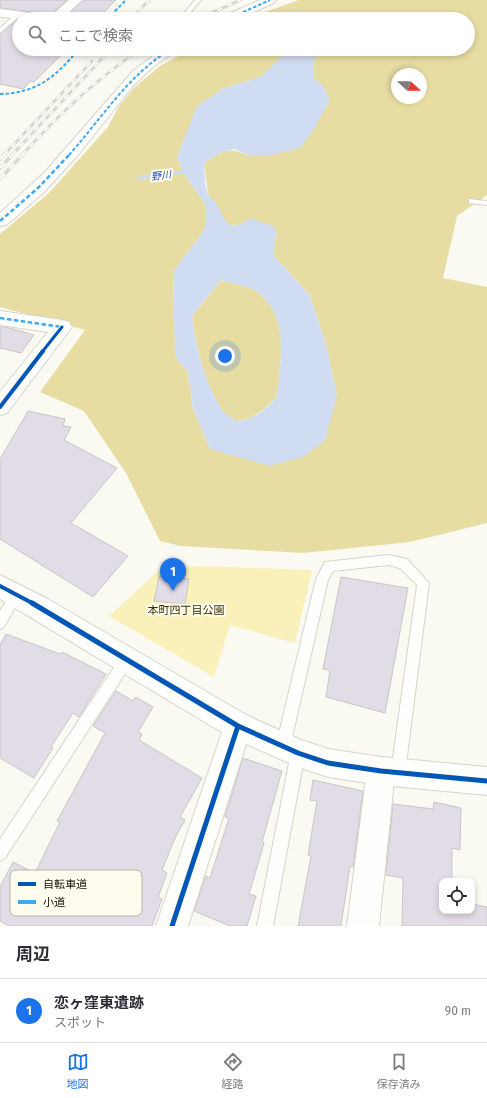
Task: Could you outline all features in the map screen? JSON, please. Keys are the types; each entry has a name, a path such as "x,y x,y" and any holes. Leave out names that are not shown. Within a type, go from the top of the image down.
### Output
{"street":[{"path":"63,12 76,0"},
{"path":"243,12 270,0"},
{"path":"0,13 12,14"},
{"path":"0,222 29,198 45,182 94,125 120,90 158,56"},
{"path":"0,318 62,327 0,407"},
{"path":"9,590 238,726 290,749 328,763 487,781"},
{"path":"172,926 238,726"},
{"path":"363,926 389,771"}],"lane":[{"path":"188,12 198,0"},
{"path":"0,31 12,20"},
{"path":"472,201 487,203"},
{"path":"265,926 290,749 322,579 329,566 388,560 403,563 423,583 389,771"},
{"path":"0,623 9,590"},
{"path":"0,853 127,660"}],"green space":[{"name":"本町四丁目公園","path":"165,565 312,570 295,643 230,625 214,677 109,616"}],"shaded area":[{"path":"299,0 487,0 487,195 457,216 443,278 487,287 487,523 410,542 303,553 181,546 160,541 126,473 84,411 40,392 85,330 0,307 0,234 49,193 108,127 119,106 134,88 160,66 178,56 282,56 260,77 222,89 185,137 177,157 183,172 205,204 205,229 173,272 175,357 188,372 193,409 210,449 337,396 326,344 309,294 274,256 273,245 277,234 241,225 230,225 225,221 208,194 204,163 222,152 231,150 250,156 323,86 314,78 314,60 317,56 475,56 475,12 265,12"},
{"path":"221,280 252,289 267,301 279,326 281,340 277,397 254,416 236,421 222,410 210,388 196,340 192,316"}],"water":[{"path":"282,56 317,56 313,63 314,78 323,86 330,100 313,131 300,148 271,155 250,156 234,149 222,152 204,163 205,183 208,194 216,203 229,224 237,225 251,218 275,227 276,234 274,256 309,294 326,344 337,396 325,440 305,456 270,466 210,449 193,409 188,372 175,357 173,272 205,229 205,204 183,172 177,157 197,106 222,89 260,77","holes":["221,280 256,291 267,301 274,313 279,326 281,354 277,397 259,414 249,419 236,421 222,410 206,377 198,352 192,316"]}],"building":[{"path":"0,0 67,0 53,12 34,12 0,8"},
{"path":"83,0 116,0 104,12 71,12"},
{"path":"12,24 12,56 60,56 34,82 31,81 23,89 0,84 0,34"},
{"path":"0,327 6,327 34,335 21,353 0,348"},
{"path":"28,411 65,419 63,426 71,427 64,440 117,468 71,523 128,556 93,597 0,539 0,459"},
{"path":"159,576 189,579 185,604 154,601"},
{"path":"341,577 408,588 385,713 326,697 330,670 323,669"},
{"path":"6,634 60,654 62,652 106,674 79,717 73,713 51,747 53,748 34,778 0,758 0,645"},
{"path":"116,691 133,701 136,697 153,707 138,732 142,734 139,740 202,778 180,817 185,820 175,838 162,870 167,873 158,897 162,899 152,926 9,926 0,921 0,887 13,862 29,870 10,870 10,916 142,916 142,870 36,870 60,822 57,821 105,733 93,726"},
{"path":"243,758 282,771 262,842 264,843 249,894 256,896 247,926 230,926 194,911 206,876 210,878 229,818 225,817"},
{"path":"313,780 363,791 353,867 350,866 341,926 298,926 311,856 308,855 317,801 310,800"},
{"path":"434,802 461,808 460,850 452,848 452,878 439,878 439,914 475,914 475,905 487,907 487,926 402,926 403,878 386,875 393,804 433,809"}],"waterway":[{"name":"野川","path":"139,178 183,172"}],"railway":[{"path":"138,12 149,0"},
{"path":"213,12 241,0"},
{"path":"12,155 104,56"},
{"path":"22,155 78,98 131,56"},
{"path":"4,155 92,61"},
{"path":"0,168 13,154"},
{"path":"0,179 23,154"},
{"path":"0,159 4,155"}],"marked path":[{"path":"114,12 126,0"},
{"path":"243,12 270,0"},
{"path":"0,94 22,91 51,79 73,56"},
{"path":"0,221 26,200 50,176 94,126 128,83 159,56"},
{"path":"0,318 62,327"}],"cycle path":[{"path":"0,407 62,327"},
{"path":"0,586 37,606 238,726 298,753 328,763 381,771 487,781"},
{"path":"172,926 238,726"}],"place":[{"name":"恋ヶ窪東遺跡","path":"173,591"}]}
